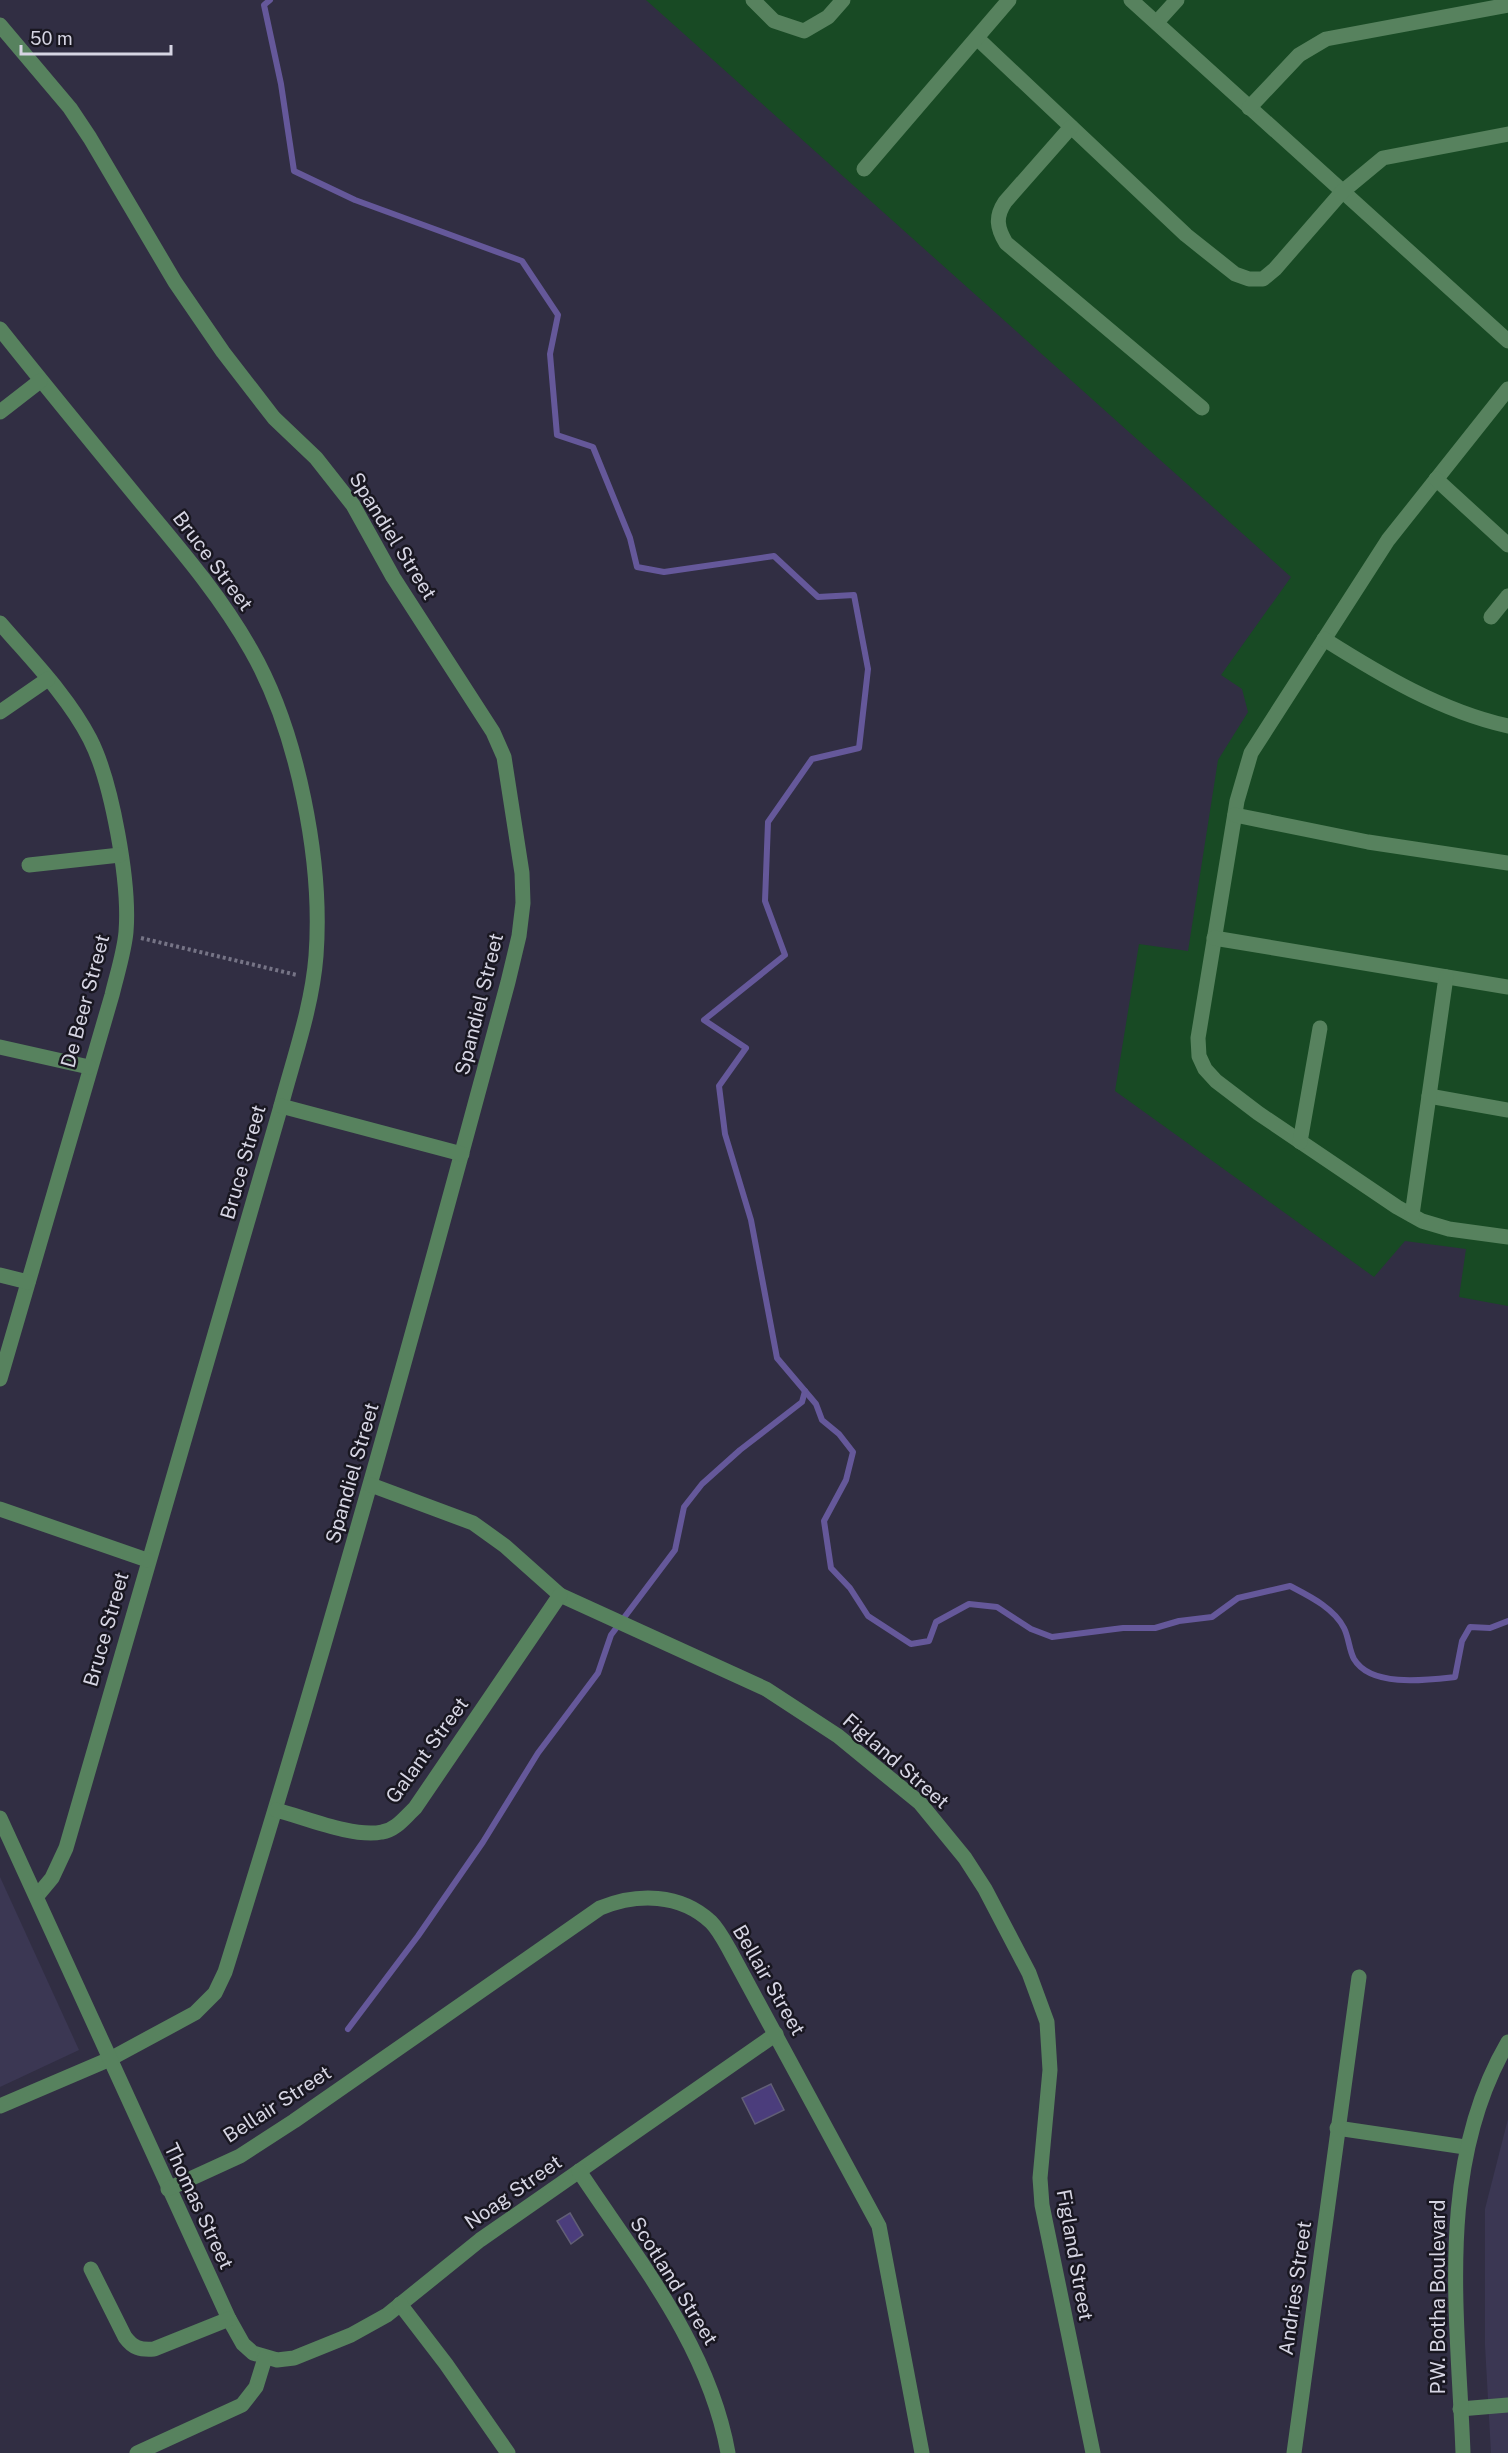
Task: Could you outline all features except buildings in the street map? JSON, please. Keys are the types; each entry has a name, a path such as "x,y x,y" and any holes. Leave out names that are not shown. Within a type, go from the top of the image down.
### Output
{"street":[{"path":"753,0 774,21 804,31 828,17 843,0"},
{"path":"864,169 978,39 1009,0"},
{"path":"1131,0 1508,341"},
{"path":"1157,22 1177,0"},
{"path":"1249,108 1299,56 1326,39 1508,5"},
{"name":"Spandiel Street","path":"0,25 70,108 175,282 223,352 274,418 316,458 353,505 393,577 499,742 504,757 522,873 523,903 511,971 371,1485 276,1810 225,1972 215,1993 195,2013 110,2059 0,2106"},
{"path":"978,39 1186,235 1235,274 1249,279 1263,279 1275,269 1342,192 1383,158 1508,134"},
{"path":"1071,127 1005,202 999,211 999,231 1006,243 1202,408"},
{"name":"Bruce Street","path":"0,329 40,381 215,592 252,652 276,707 300,782 316,894 316,956 281,1106 147,1560 66,1848 52,1878 37,1896"},
{"path":"0,412 40,381"},
{"path":"1508,389 1388,540 1251,753 1235,815 1198,1038 1199,1056 1205,1069 1216,1081 1300,1142 1412,1215 1449,1229 1508,1237"},
{"path":"1436,479 1508,545"},
{"path":"1491,617 1508,596"},
{"name":"De Beer Street","path":"0,623 77,716 91,740 112,805 128,910 126,934 112,995 89,1067 0,1379"},
{"path":"1324,639 1386,678 1439,703 1508,726"},
{"path":"0,712 48,679"},
{"path":"1235,815 1368,842 1508,863"},
{"path":"29,865 120,855"},
{"path":"1214,938 1508,987"},
{"path":"1412,1215 1446,977"},
{"path":"1300,1142 1320,1028"},
{"path":"0,1047 89,1067"},
{"path":"1429,1096 1508,1110"},
{"path":"281,1106 462,1154"},
{"path":"0,1275 28,1282"},
{"name":"Figland Street","path":"371,1485 473,1523 505,1546 560,1595 766,1689 800,1710 920,1803 965,1858 985,1889 1029,1973 1047,2022 1050,2070 1040,2178 1042,2205 1094,2453"},
{"path":"0,1509 147,1560"},
{"name":"Galant Street","path":"276,1810 363,1833 383,1832 396,1826 415,1808 560,1595"},
{"path":"0,1818 110,2059"},
{"name":"Bellair Street","path":"168,2189 240,2156 294,2121 600,1908 623,1899 650,1897 669,1900 693,1908 712,1923 729,1949 879,2226 922,2453"},
{"name":"Andries Street","path":"1294,2453 1359,1977"},
{"name":"Noag Street","path":"265,2358 294,2358 371,2324 480,2241 776,2034"},
{"name":"P.W. Botha Boulevard","path":"1463,2453 1455,2230 1465,2147 1508,2042"},
{"name":"Thomas Street","path":"110,2059 229,2319 243,2344 265,2358"},
{"path":"1337,2128 1465,2147"},
{"name":"Scotland Street","path":"579,2171 686,2333 708,2379 728,2453"},
{"path":"91,2269 125,2337 131,2346 142,2350 154,2349 229,2319"},
{"path":"400,2304 446,2364 508,2453"},
{"path":"137,2453 242,2405 256,2387 265,2358"},
{"path":"1460,2409 1508,2405"}],"path":[{"path":"126,934 312,979"}],"shaded area":[{"path":"0,1877 79,2050 0,2087"},
{"path":"1508,2119 1508,2453 1491,2453 1485,2345 1485,2209"}],"green space":[{"path":"646,0 1508,0 1508,1306 1459,1297 1466,1249 1405,1241 1374,1277 1115,1091 1139,944 1188,951 1218,760 1248,712 1242,689 1221,675 1291,577"}],"waterway":[{"path":"270,0 264,5 281,84 294,171 355,200 522,261 558,315 550,354 557,435 593,447 630,538 637,567 664,572 774,556 818,597 854,595 868,669 859,748 812,759 768,822 765,901 785,955 704,1020 746,1048 719,1086 725,1134 751,1220 777,1358 816,1404 822,1420 839,1434 853,1452 846,1480 824,1521 831,1568 850,1588 868,1616 911,1644 929,1641 936,1622 969,1604 997,1607 1031,1629 1052,1637 1123,1628 1155,1628 1179,1621 1212,1617 1238,1598 1290,1586 1334,1614 1344,1628 1354,1659 1362,1668 1386,1678 1430,1680 1455,1677 1462,1641 1470,1627 1490,1628 1508,1621"},
{"path":"348,2029 418,1936 483,1842 538,1753 598,1673 611,1635 675,1550 684,1507 702,1484 740,1450 802,1402 805,1391"}]}
